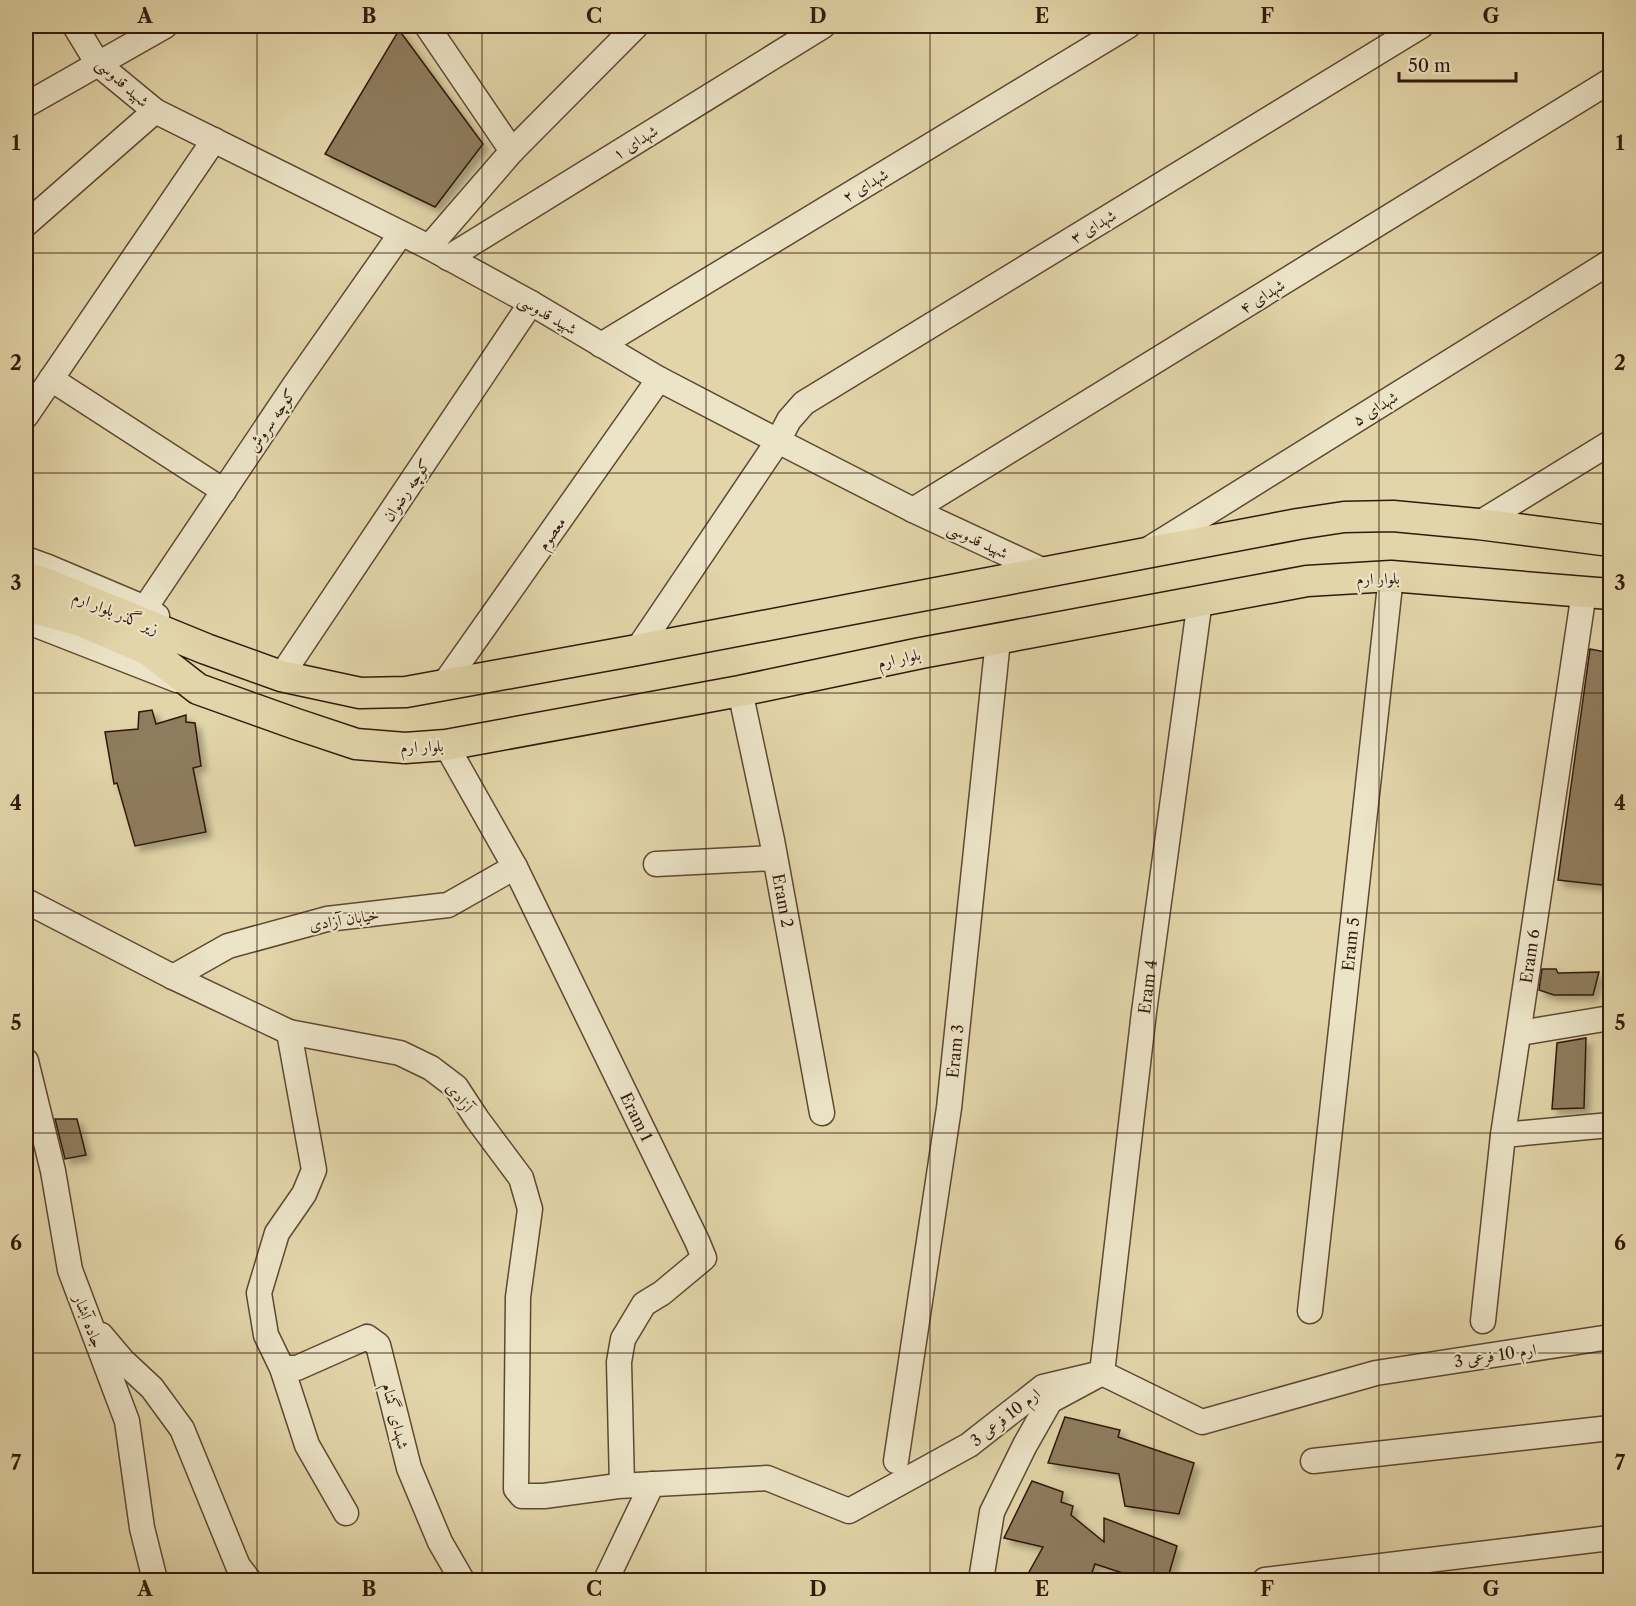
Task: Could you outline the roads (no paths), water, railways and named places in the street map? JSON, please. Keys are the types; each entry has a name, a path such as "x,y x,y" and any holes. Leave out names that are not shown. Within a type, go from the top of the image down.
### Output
{"main road":[{"path":"206,649 281,676 360,693 406,692 1344,517 1393,516 1611,541"},
{"name":"بلوار ارم","path":"198,689 356,744 405,748 446,745 740,691 921,653 1307,581 1390,576 1597,593"},
{"name":"زیر گذر بلوار ارم","path":"26,578 42,582 206,649"},
{"name":"زیر گذر بلوار ارم","path":"26,606 81,621 148,650 198,689"}],"street":[{"name":"شهید قدوسی","path":"75,26 98,64 155,111 439,253 531,303 659,379 778,441 914,510 1046,572"},
{"path":"26,105 165,26"},
{"path":"427,26 512,151"},
{"name":"شهدای ۱","path":"439,253 822,26"},
{"name":"شهدای ۲","path":"601,345 1128,26"},
{"name":"شهدای ۳","path":"637,650 778,441 789,420 804,403 1421,26"},
{"path":"439,253 512,151 623,31"},
{"name":"شهدای ۴","path":"914,510 1611,81"},
{"path":"26,224 155,111"},
{"path":"26,416 214,140"},
{"name":"کوچه سروش","path":"146,608 294,386 400,235"},
{"name":"شهدای ۵","path":"1140,554 1611,262"},
{"name":"کوچه رضوان","path":"281,676 531,303"},
{"path":"51,379 224,491"},
{"name":"معصوم","path":"442,687 659,379"},
{"path":"1478,524 1611,443"},
{"path":"26,559 146,608 206,649"},
{"name":"Eram 5","path":"1310,1311 1390,576"},
{"name":"Eram 6","path":"1483,1321 1503,1135 1597,593"},
{"name":"Eram 4","path":"1102,1373 1143,1024 1200,600"},
{"path":"26,621 198,689"},
{"name":"Eram 3","path":"896,1461 949,1108 998,640"},
{"name":"Eram 2","path":"740,691 822,1113"},
{"name":"Eram 1","path":"446,745 514,867 704,1258 662,1293 644,1304 623,1339 618,1362 622,1485"},
{"path":"656,864 774,858"},
{"name":"خیابان آزادی","path":"173,977 228,946 327,919 448,905 514,867"},
{"name":"آزادی","path":"26,901 173,977 289,1032 400,1053 431,1068 456,1088 521,1178 530,1209 518,1297 516,1489 522,1496 544,1496"},
{"path":"1520,1033 1611,1018"},
{"path":"289,1032 314,1170 304,1194 277,1233 259,1293 266,1335 282,1368 307,1445 346,1512"},
{"name":"جاده آبشار","path":"26,1061 53,1171 70,1270 127,1421 142,1528 155,1581"},
{"path":"1503,1135 1611,1125"},
{"path":"89,1322 123,1361 152,1388 182,1429 238,1566 249,1581"},
{"name":"شهدای گمنام","path":"282,1368 297,1368 367,1337 378,1345 409,1468 440,1542 462,1581"},
{"name":"ارم 10 فرعی 3","path":"544,1496 622,1485 767,1478 849,1511 969,1445 1043,1387 1102,1373 1202,1422 1376,1373 1611,1337"},
{"path":"981,1581 992,1512 1050,1401 1102,1373"},
{"path":"1313,1461 1611,1428"},
{"path":"606,1581 652,1484"},
{"path":"1265,1581 1611,1538"}]}
